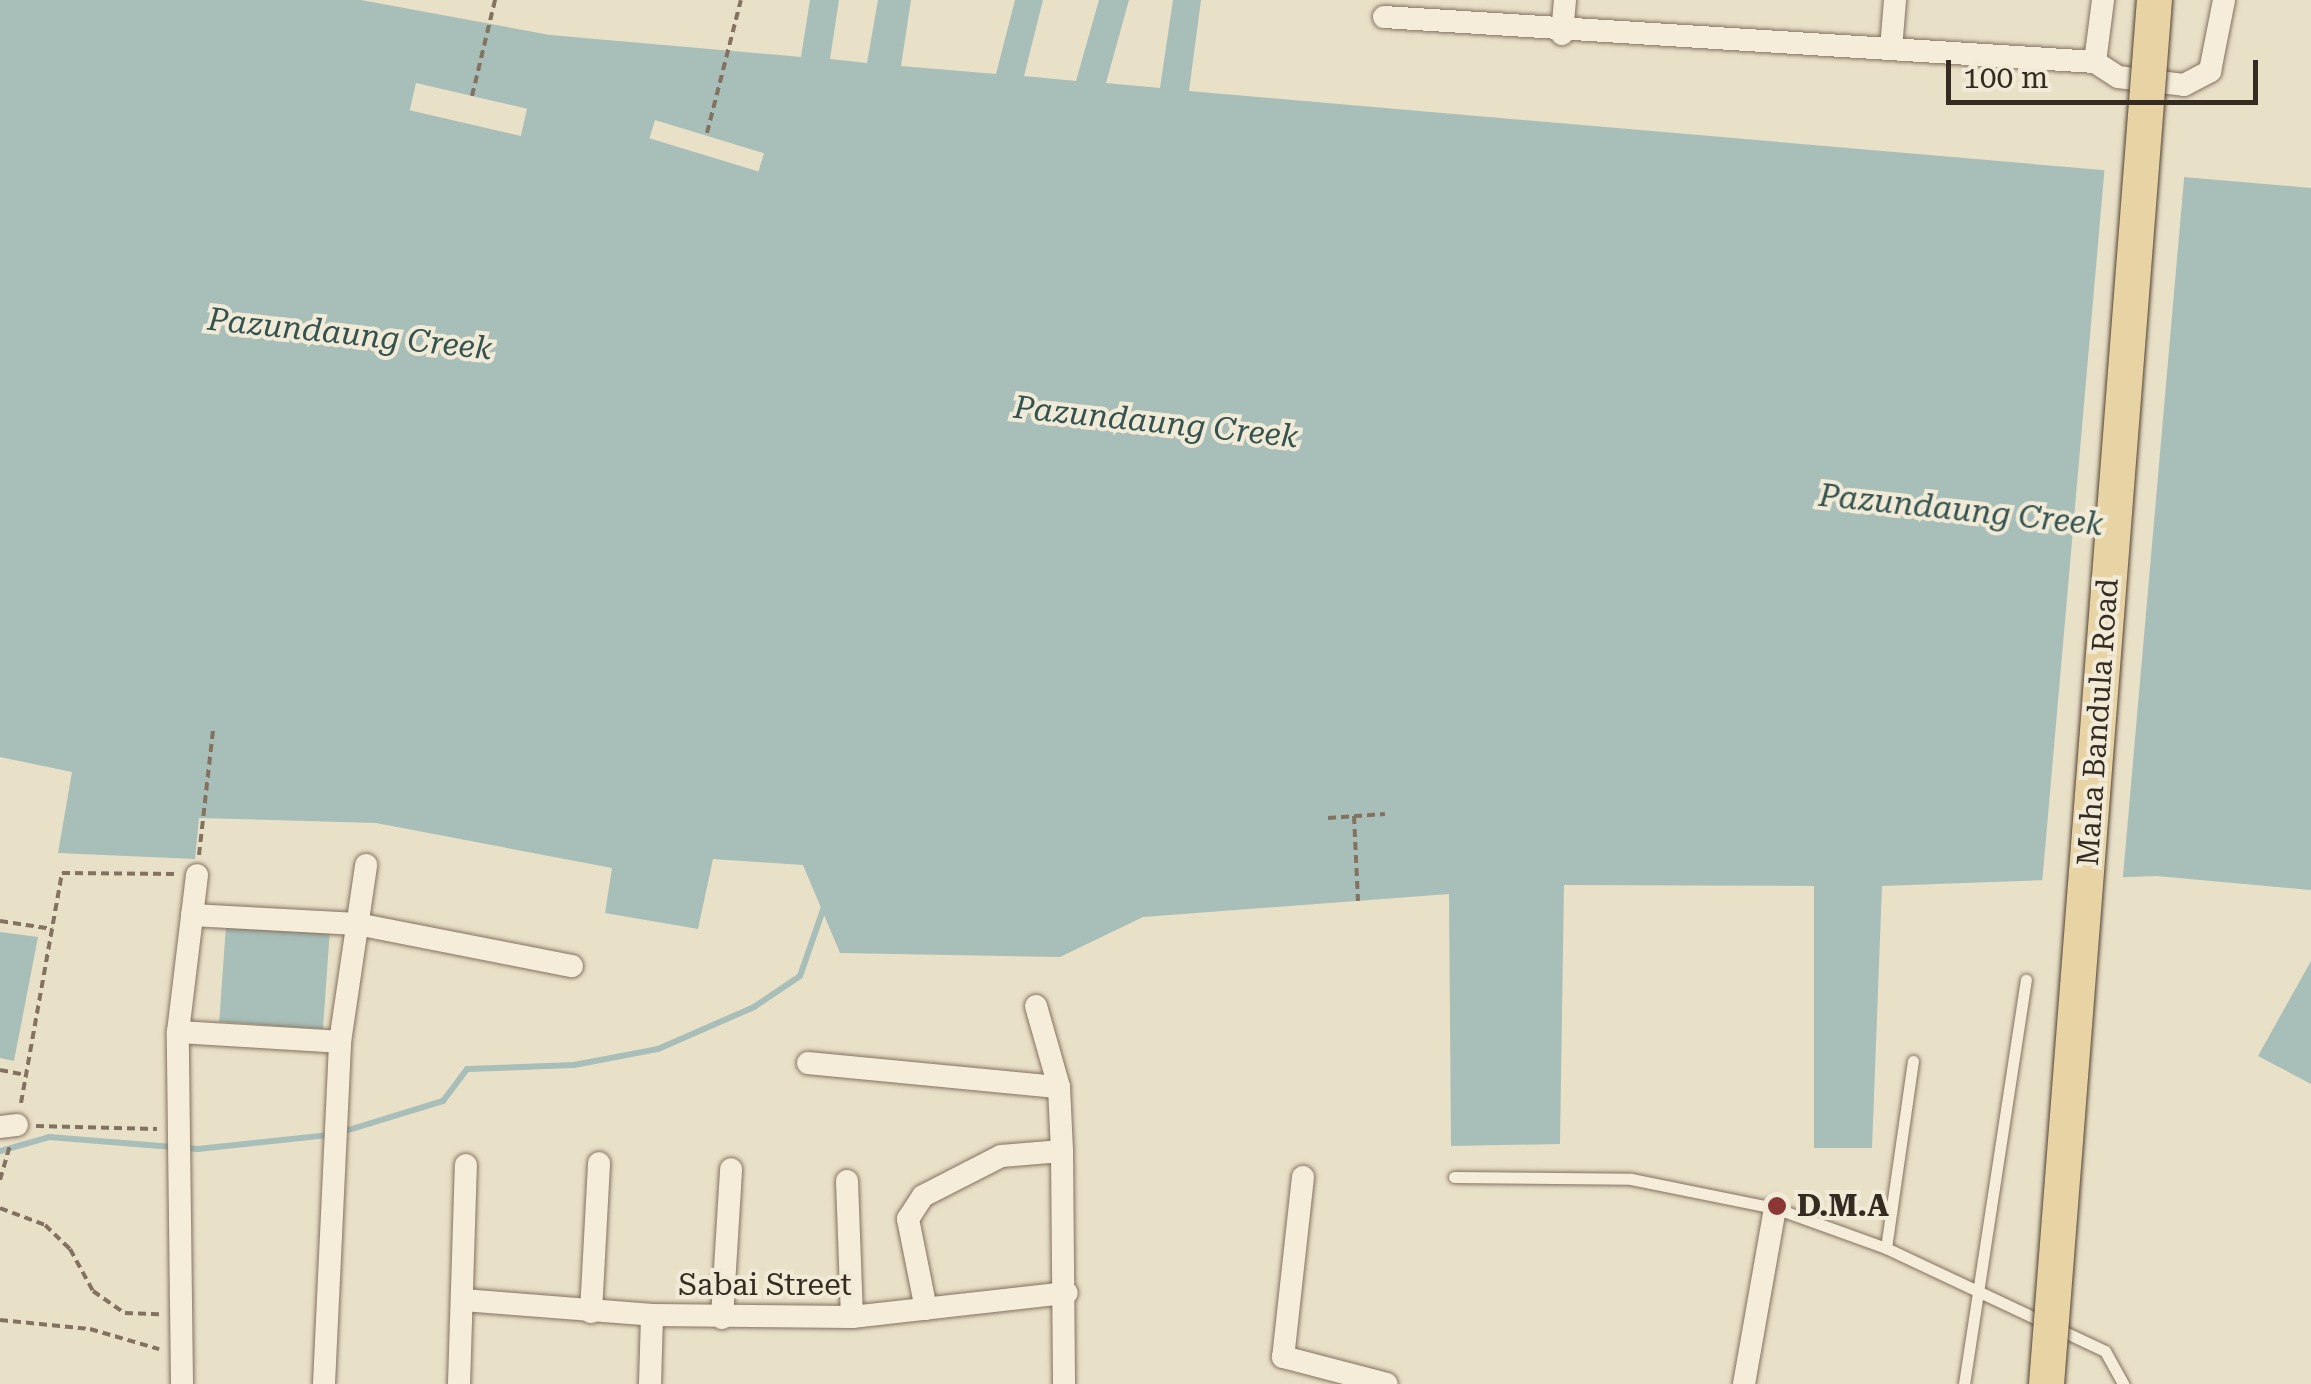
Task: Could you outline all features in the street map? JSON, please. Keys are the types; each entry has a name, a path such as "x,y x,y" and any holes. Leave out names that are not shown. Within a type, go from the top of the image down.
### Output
{"main road":[{"name":"Maha Bandula Road","path":"2046,1384 2154,0"}],"street":[{"path":"1562,34 1565,0"},
{"path":"1891,49 1896,0"},
{"path":"2094,62 2103,0"},
{"path":"1384,17 1562,34 2094,62 2118,77 2184,86 2210,71 2224,0"},
{"path":"324,1384 340,1042 366,865"},
{"path":"182,1384 184,1315 175,1130 178,1032 197,875"},
{"path":"192,915 357,924 572,966"},
{"path":"1036,1006 1059,1087 1067,1293 1064,1384"},
{"path":"178,1032 340,1042"},
{"path":"808,1062 1059,1087"},
{"path":"926,1309 908,1219 923,1196 1001,1156 1062,1151"},
{"path":"591,1312 599,1163"},
{"path":"459,1384 466,1165"},
{"path":"722,1318 731,1169"},
{"path":"1304,1177 1283,1358 1386,1384"},
{"path":"847,1181 852,1317"},
{"path":"1744,1384 1775,1208"},
{"name":"Sabai Street","path":"463,1300 652,1315 852,1317 1067,1293"},
{"path":"650,1384 652,1315"}],"lane":[{"path":"1964,1384 2026,980"},
{"path":"1886,1248 1913,1061"},
{"path":"1454,1177 1631,1179 1775,1208 1886,1248 1980,1296 2106,1351 2123,1384"}],"path":[{"path":"472,96 495,0"},
{"path":"707,133 741,0"},
{"path":"0,1180 8,1126 26,1075 64,870 197,875 213,731"},
{"path":"1328,818 1386,814"},
{"path":"1354,816 1358,901"},
{"path":"0,921 52,928"},
{"path":"0,1070 26,1075"},
{"path":"8,1126 175,1130"},
{"path":"0,1208 45,1225 70,1248 93,1291 124,1312 184,1315"},
{"path":"0,1320 90,1329 183,1356"}],"water":[{"name":"Pazundaung Creek","path":"0,0 361,0 550,35 801,57 810,0 839,0 830,59 867,63 878,0 911,0 901,66 996,74 1015,0 1043,0 1024,76 1076,81 1099,0 1129,0 1106,83 1160,88 1173,0 1201,0 1189,91 2311,188 2311,890 2157,876 1882,886 1872,1148 1814,1148 1814,886 1564,885 1560,1144 1451,1146 1449,894 1143,917 1060,957 840,953 803,865 713,859 698,929 605,913 612,868 376,823 199,818 195,859 58,853 72,772 0,757"},
{"path":"226,925 330,932 323,1029 219,1022"},
{"path":"0,932 38,937 14,1061 0,1058"},
{"path":"2311,961 2311,1084 2258,1056"}],"pier":[{"path":"416,83 527,109 521,136 410,110"},
{"path":"655,120 764,153 758,172 649,138"},
{"path":"2105,164 2185,171 2122,891 2042,884"}],"waterway":[{"path":"342,1132 443,1101 467,1069 574,1065 658,1049 754,1007 800,976 824,907"},
{"path":"0,1151 49,1137 198,1149 330,1135"}],"place":[{"name":"D.M.A","path":"1777,1206"}]}
